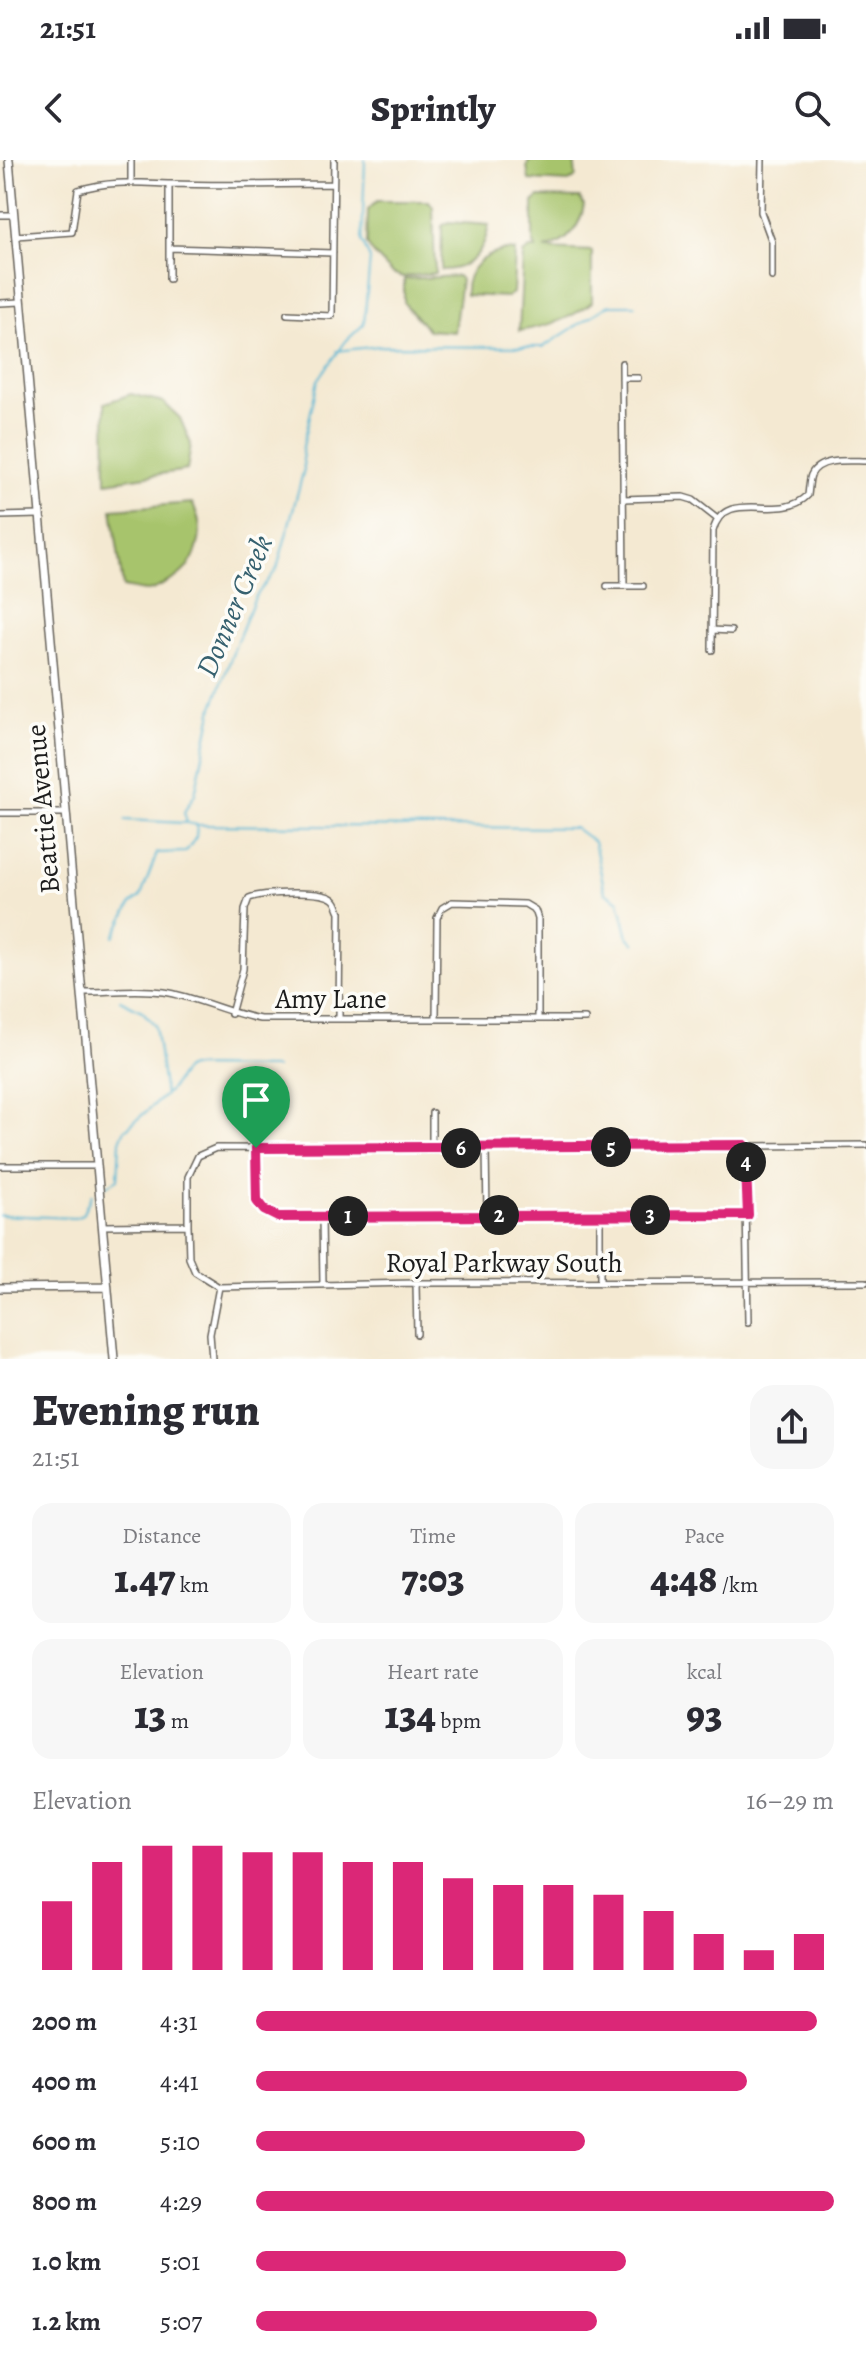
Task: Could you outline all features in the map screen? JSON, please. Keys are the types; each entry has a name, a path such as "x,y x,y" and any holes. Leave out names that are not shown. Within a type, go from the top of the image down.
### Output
{"street":[{"name":"Beattie Avenue","path":"9,160 114,1359"},
{"path":"131,160 131,181"},
{"path":"287,314 332,316 334,160"},
{"path":"762,160 761,212 772,242 772,277"},
{"path":"15,236 72,232 78,190 95,185 131,181 169,184 333,184"},
{"path":"169,184 169,279"},
{"path":"0,215 13,215"},
{"path":"169,248 333,253"},
{"path":"0,303 21,302"},
{"path":"622,363 624,586"},
{"path":"622,378 638,378"},
{"path":"712,650 713,531 716,518 723,511 733,508 792,507 808,495 811,474 817,468 835,462 866,461"},
{"path":"623,499 683,497 693,500 716,518"},
{"path":"0,516 40,515"},
{"path":"607,586 643,586"},
{"path":"712,630 731,631"},
{"path":"0,813 66,813"},
{"path":"231,1014 243,969 245,909 249,898 263,893 310,894 326,895 336,901 340,912 339,1018"},
{"path":"436,1018 437,918 442,908 452,902 525,904 535,910 538,919 538,1019"},
{"name":"Amy Lane","path":"82,992 163,992 196,1000 231,1014 260,1019 585,1019"},
{"path":"432,1113 432,1149"},
{"path":"745,1145 748,1322"},
{"path":"212,1359 210,1334 219,1287 195,1272 189,1258 188,1177 198,1156 216,1148 866,1145"},
{"path":"256,1148 257,1201 264,1210 278,1217 748,1215"},
{"path":"486,1148 487,1215"},
{"path":"0,1166 96,1166"},
{"path":"600,1215 600,1283"},
{"path":"322,1216 323,1285"},
{"path":"102,1226 188,1225"},
{"name":"Royal Parkway South","path":"219,1287 416,1283 866,1282"},
{"path":"416,1283 417,1334"},
{"path":"0,1288 107,1287"}],"green space":[{"path":"529,160 574,160 576,177 569,182 529,180"},
{"path":"539,197 580,198 584,205 572,233 560,243 545,249 592,251 592,302 558,321 519,331 523,254 536,249 533,241 533,202"},
{"path":"377,201 429,201 433,207 435,273 402,277 392,273 374,254 367,244 368,210"},
{"path":"448,222 489,225 483,244 474,258 460,267 441,270 442,226"},
{"path":"506,250 515,251 513,293 507,297 466,295 468,278 477,265 490,255"},
{"path":"458,276 461,280 454,332 428,330 404,303 404,279"},
{"path":"131,394 163,402 180,418 191,444 187,470 106,482 105,403"},
{"path":"192,503 197,514 199,538 197,549 186,569 160,587 150,590 123,587 112,509"}],"waterway":[{"name":"Donner Creek","path":"114,937 131,904 141,896 157,853 186,852 196,837 197,825 187,823 184,812 195,794 213,707 238,639 255,597 277,569 304,469 302,451 318,380 346,341 364,324 370,259 362,241 365,160"},
{"path":"337,351 378,346 543,347 609,305 635,305"},
{"path":"125,820 185,823"},
{"path":"199,825 575,828 594,842 605,892 619,901 628,937 635,944"},
{"name":"Donner Creek","path":"106,1186 118,1179 120,1141 124,1131 165,1095 155,1025 142,1011 120,1000"},
{"path":"167,1093 189,1067 276,1068"},
{"name":"Donner Creek","path":"0,1215 75,1218 82,1215 92,1194"}],"route":[{"path":"745,1145 748,1215 278,1217 264,1210 257,1201 256,1148 745,1145"}]}
